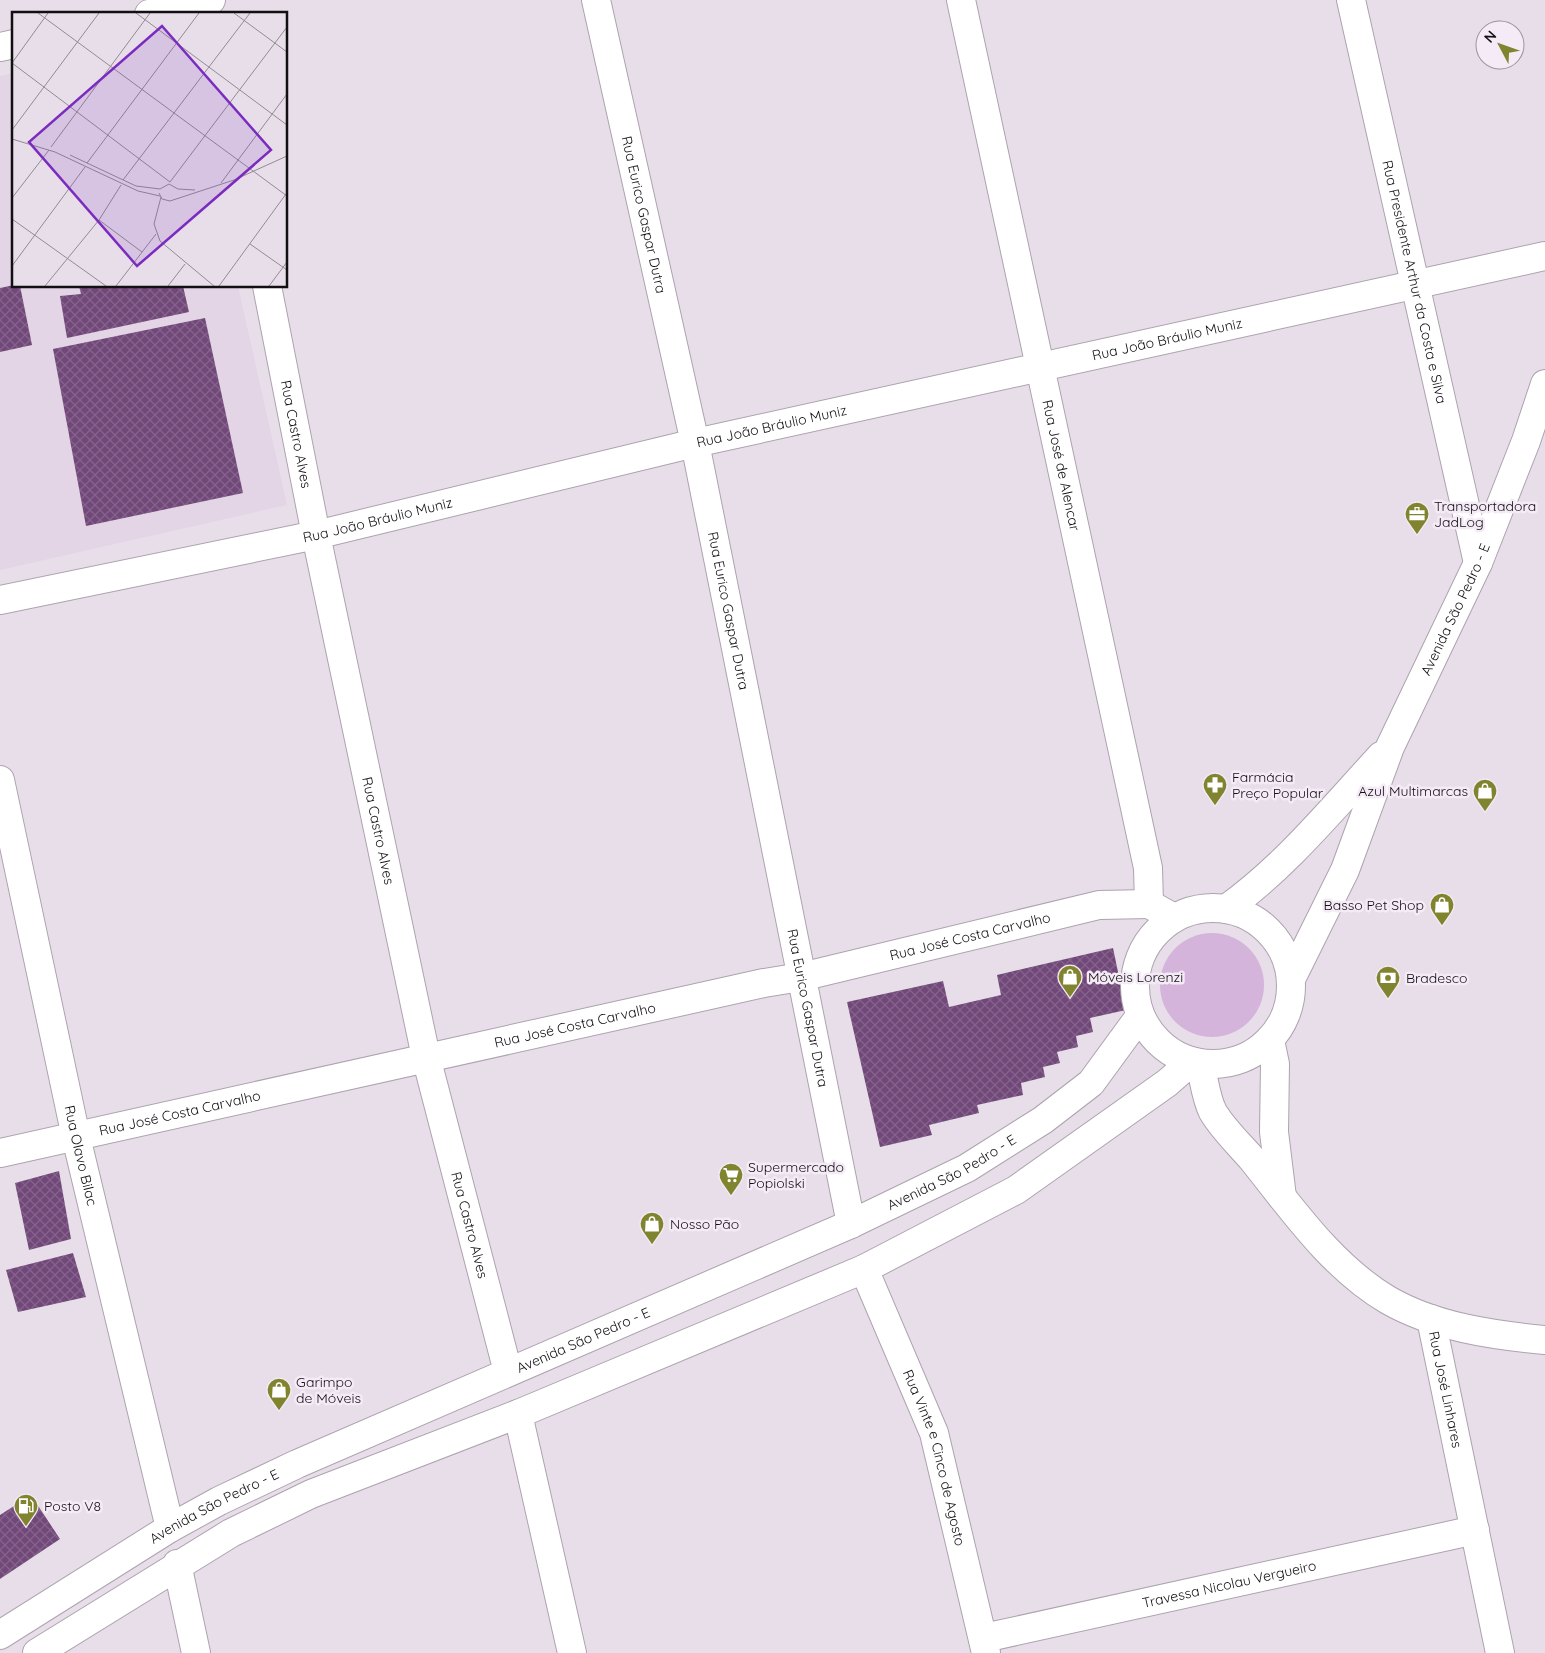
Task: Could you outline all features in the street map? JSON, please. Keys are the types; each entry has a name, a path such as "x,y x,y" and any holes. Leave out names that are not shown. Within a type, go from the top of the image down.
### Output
{"street":[{"name":"Rua Eurico Gaspar Dutra","path":"596,0 695,443 851,1224"},
{"name":"Rua José de Alencar","path":"961,0 1148,868 1149,904"},
{"name":"Rua Presidente Arthur da Costa e Silva","path":"1351,0 1478,563"},
{"path":"160,12 206,4"},
{"name":"Rua João Bráulio Muniz","path":"0,600 316,535 695,443 1545,256"},
{"name":"Rua Castro Alves","path":"267,288 316,535 426,1056 508,1372"},
{"name":"Avenida São Pedro - E","path":"1291,979 1345,870 1390,746 1478,563 1526,441 1545,384"},
{"name":"Avenida São Pedro - E","path":"1226,909 1253,890 1302,842 1390,746"},
{"name":"Rua Olavo Bilac","path":"0,780 76,1137 170,1528"},
{"path":"1149,904 1174,918"},
{"name":"Rua José Costa Carvalho","path":"0,1153 426,1056 764,983 801,977 1099,905 1149,904"},
{"path":"1208,908 1226,909 1250,917 1270,932 1285,954 1291,979 1290,1001 1282,1022 1270,1040 1249,1056 1226,1064 1196,1063 1169,1052 1152,1036 1140,1016 1134,993 1136,969 1144,948 1159,929 1174,918 1190,911 1208,908"},
{"name":"Avenida São Pedro - E","path":"0,1635 170,1528 219,1501 297,1464 851,1224 967,1168 1043,1120 1091,1083 1140,1016"},
{"path":"1270,1040 1275,1064 1274,1132 1282,1197"},
{"path":"37,1653 177,1564 231,1533 311,1494 518,1414 864,1269 1016,1190 1196,1063"},
{"name":"Rua José Linhares","path":"1196,1063 1213,1111 1326,1248 1354,1275 1389,1300 1431,1319 1500,1653"},
{"name":"Rua Vinte e Cinco de Agosto","path":"864,1269 934,1434 985,1646"},
{"path":"1431,1319 1502,1336 1545,1340"},
{"path":"518,1414 572,1653"},
{"name":"Travessa Nicolau Vergueiro","path":"985,1646 1475,1530"},
{"path":"177,1564 196,1653"}],"shaded area":[{"path":"12,73 12,288 238,288 287,505 0,570 0,76"},
{"path":"1212,933 1232,937 1249,948 1260,965 1264,985 1260,1005 1249,1022 1232,1033 1212,1037 1192,1033 1175,1022 1164,1005 1160,985 1164,965 1175,948 1192,937"}],"building":[{"path":"12,285 12,288 20,288 32,345 0,352 0,288"},
{"path":"80,288 183,288 189,312 67,338 60,296 81,294"},
{"path":"205,318 243,493 86,526 53,349"},
{"path":"1113,948 1126,1010 1090,1018 1093,1032 1076,1036 1078,1047 1057,1052 1060,1063 1043,1067 1045,1077 1021,1083 1023,1095 977,1105 979,1113 929,1125 932,1135 880,1147 847,1002 943,981 949,1007 1001,995 997,975"},
{"path":"59,1171 71,1239 29,1250 15,1183"},
{"path":"73,1253 86,1297 18,1312 6,1270"},
{"name":"Posto V8","path":"31,1495 60,1539 0,1579 0,1515"}],"place":[{"name":"Transportadora JadLog","path":"1417,535"},
{"name":"Farmácia Preço Popular","path":"1215,806"},
{"name":"Azul Multimarcas","path":"1485,812"},
{"name":"Basso Pet Shop","path":"1442,926"},
{"name":"Móveis Lorenzi","path":"1070,998"},
{"name":"Bradesco","path":"1388,999"},
{"name":"Supermercado Popiolski","path":"731,1196"},
{"name":"Nosso Pão","path":"652,1245"},
{"name":"Garimpo de Móveis","path":"279,1411"},
{"name":"Posto V8","path":"26,1527"}]}
